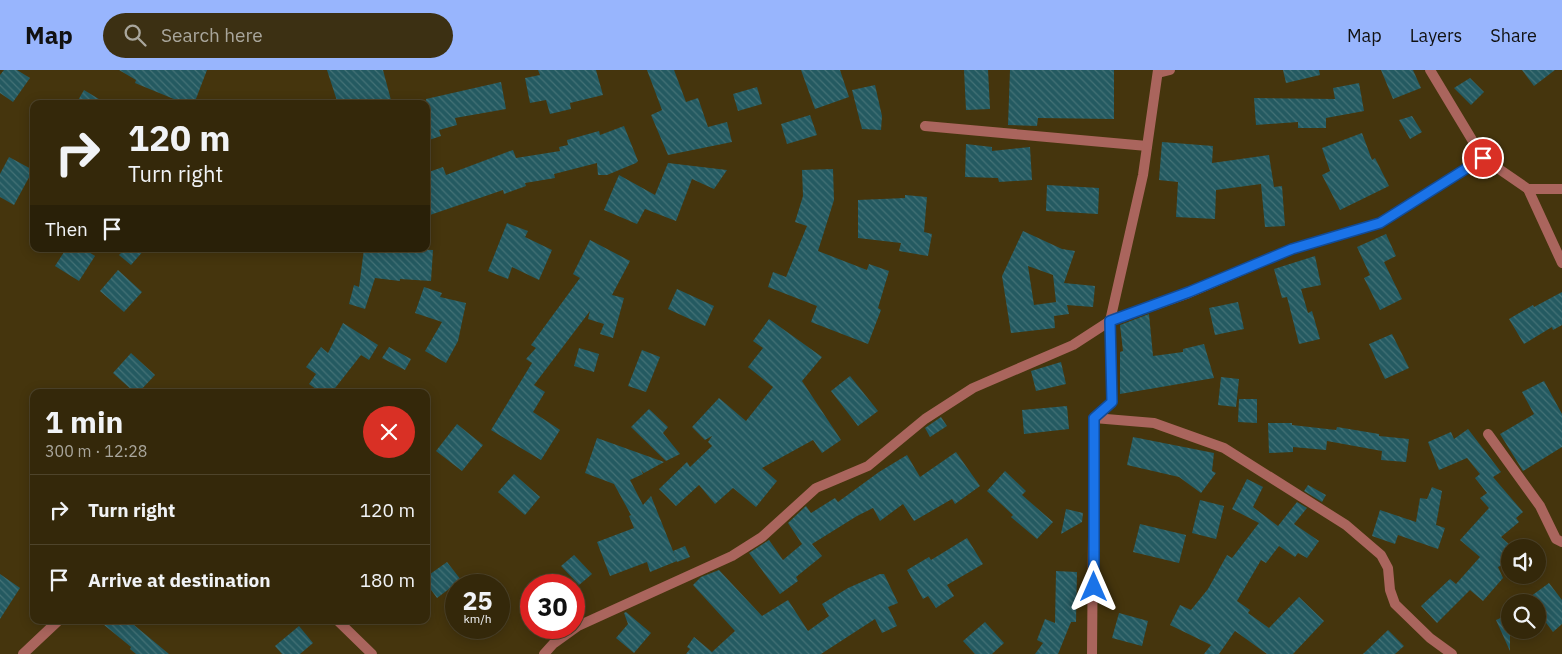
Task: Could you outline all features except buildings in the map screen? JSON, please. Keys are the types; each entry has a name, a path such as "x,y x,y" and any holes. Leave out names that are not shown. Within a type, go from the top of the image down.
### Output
{"street":[{"path":"1092,654 1094,418 1112,402 1110,321 1147,146 1158,71 1170,70"},
{"path":"1430,70 1483,158 1528,189 1562,262"},
{"path":"925,126 1147,146"},
{"path":"544,654 553,644 578,626 732,556 762,537 816,488 868,466 925,419 958,396 1073,345 1110,321 1189,292 1292,249 1380,223 1483,158"},
{"path":"1528,189 1562,189"},
{"path":"1094,418 1154,423 1224,448 1346,525 1381,556 1388,568 1390,590 1396,604 1424,632 1452,654"},
{"path":"1488,434 1540,506 1556,539 1562,542"},
{"path":"23,654 55,624"},
{"path":"341,624 372,654"}],"route":[{"path":"1094,587 1094,418 1112,402 1110,321 1189,292 1292,249 1380,223 1483,158"}]}
